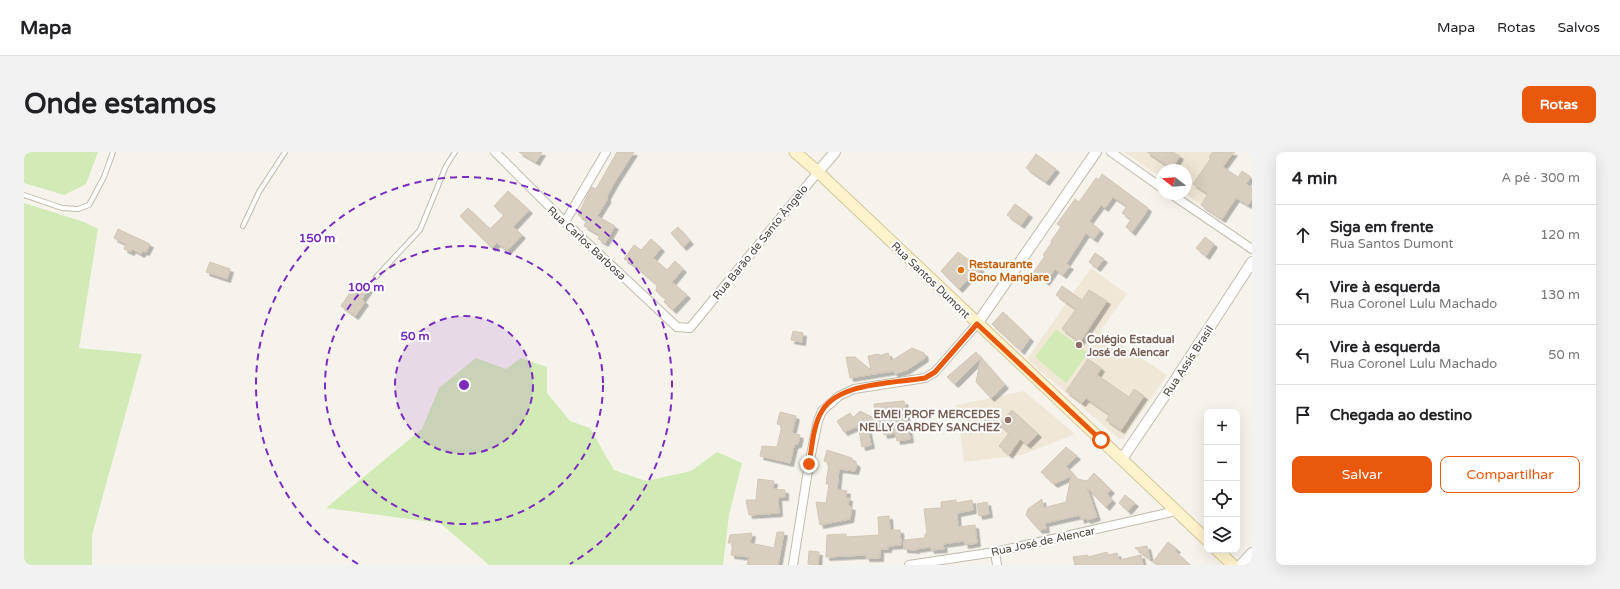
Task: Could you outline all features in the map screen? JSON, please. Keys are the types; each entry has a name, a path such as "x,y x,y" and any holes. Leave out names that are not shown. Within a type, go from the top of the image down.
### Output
{"main road":[{"name":"Rua Santos Dumont","path":"795,152 818,172 1204,537"},
{"path":"1220,553 1233,565"}],"street":[{"name":"Rua Carlos Barbosa","path":"495,152 565,222 677,327 683,328"},
{"path":"565,222 606,152"},
{"name":"Rua Barão de Santo Ângelo","path":"683,328 690,328 835,152"},
{"path":"793,565 809,464 818,421 822,410 839,396 854,389 925,378 935,372 977,324 1096,152"},
{"path":"1111,152 1156,184"},
{"path":"1180,200 1252,248"},
{"name":"Rua Assis Brasil","path":"1122,459 1252,262"},
{"name":"Rua José de Alencar","path":"909,565 995,552 1176,511"},
{"path":"995,552 997,565"},
{"path":"1241,565 1252,553"}],"lane":[{"path":"24,194 62,208 78,209 89,205 104,177 113,152"},
{"path":"243,226 259,192 285,152"},
{"path":"376,277 420,230 443,172 455,152"}],"shaded area":[{"path":"1124,152 1236,152 1201,205 1192,198 1192,164 1156,164 1156,174"},
{"name":"Colégio Estadual José de Alencar","path":"1091,268 1127,294 1100,331 1167,375 1123,439 1119,439 1027,359"},
{"name":"EMEI PROF MERCEDES NELLY GARDEY SANCHEZ","path":"1024,391 1075,434 1022,455 964,462 956,405"}],"green space":[{"path":"24,152 98,152 86,184 64,195 24,183"},
{"path":"24,203 84,222 98,229 79,348 142,354 92,535 92,565 24,565"},
{"path":"1056,329 1088,353 1066,383 1035,357"},
{"path":"476,358 506,369 521,358 547,367 547,393 570,421 590,428 614,470 646,481 691,471 717,452 742,463 729,515 723,565 489,565 440,523 326,508 422,429 439,388"}],"building":[{"path":"519,152 542,152 536,162"},
{"path":"617,152 634,152 616,180 607,196 607,200 597,216 615,226 605,243 598,239 600,235 584,226 587,220 578,215 592,187 596,189"},
{"path":"1147,152 1173,152 1180,156 1175,164 1165,164"},
{"path":"1213,152 1234,152 1223,167 1238,177 1242,171 1251,177 1246,184 1252,188 1252,199 1248,205 1236,198 1222,219 1201,205 1208,194 1193,184 1211,158 1209,157"},
{"path":"1036,154 1056,169 1046,182 1026,168"},
{"path":"1102,174 1148,208 1145,214 1132,232 1126,227 1131,219 1122,213 1127,206 1113,197 1105,208 1101,205 1089,221 1100,230 1094,239 1086,233 1066,264 1070,266 1063,275 1055,269 1046,282 1033,273 1045,256 1043,255 1061,227 1057,224 1075,199 1079,202 1096,178 1099,180"},
{"path":"508,191 529,210 513,227 522,235 508,250 497,243 492,248 460,216 468,208 490,229 504,215 494,206"},
{"path":"1015,204 1029,214 1021,225 1007,215"},
{"path":"678,227 690,241 683,247 671,233"},
{"path":"118,229 150,244 146,252 143,251 141,254 132,249 131,252 124,249 126,244 114,238"},
{"path":"1205,237 1214,244 1206,256 1196,248"},
{"path":"651,239 661,248 653,258 667,270 675,261 683,269 672,282 687,295 673,310 664,302 666,299 656,291 657,285 634,265 624,259 634,245 641,250"},
{"name":"Restaurante Bono Mangiare","path":"958,252 981,269 974,278 971,276 959,289 941,271"},
{"path":"1095,253 1104,259 1097,268 1089,262"},
{"path":"210,262 230,269 227,279 206,272"},
{"path":"357,282 369,289 362,299 365,302 355,316 341,306"},
{"path":"1062,286 1082,300 1089,290 1107,301 1080,342 1062,329 1076,309 1056,295"},
{"path":"1003,312 1030,338 1021,351 992,324"},
{"path":"793,331 803,333 802,342 791,340"},
{"path":"912,348 924,353 925,358 907,370 895,374 893,371 850,378 846,357 855,357 871,370 868,356 879,354 879,356 888,353 891,361"},
{"path":"976,352 981,358 955,384 947,377"},
{"path":"981,358 1005,385 991,398 976,382"},
{"path":"1088,359 1101,368 1097,375 1129,397 1134,389 1144,396 1121,430 1106,420 1110,415 1086,398 1082,403 1066,391"},
{"path":"904,401 910,439 897,441 895,433 884,435 882,423 867,426 871,445 862,447 858,426 844,432 837,421 850,413 853,418 860,411 876,419 874,404"},
{"path":"1012,410 1038,434 1027,445 1020,439 1009,455 999,446 1009,433 999,424"},
{"path":"987,411 999,422 993,429 982,418"},
{"path":"780,412 796,416 792,433 800,435 798,444 794,446 790,463 760,456 762,446 777,447 782,425 777,424"},
{"path":"1066,447 1077,456 1066,466 1077,479 1087,481 1094,473 1111,490 1107,494 1112,500 1106,507 1087,488 1097,517 1081,520 1080,515 1045,523 1046,529 1039,530 1026,515 1028,509 1042,499 1043,508 1066,502 1071,476 1054,484 1041,472"},
{"path":"827,450 852,458 852,461 857,464 855,471 839,469 837,489 847,491 846,497 849,498 848,506 852,507 850,519 820,525 816,502 826,503 829,484 826,484 829,463 824,461"},
{"path":"758,479 774,481 773,489 785,490 785,497 778,497 779,513 749,515 746,500 756,500"},
{"path":"1125,495 1135,503 1128,511 1119,503"},
{"path":"956,500 956,503 972,500 973,510 957,513 958,527 975,525 977,543 965,545 964,541 943,544 944,549 931,550 930,547 916,550 904,549 904,540 925,538 925,534 927,534 924,509 941,508 941,502"},
{"path":"987,502 989,514 979,516 977,504"},
{"path":"889,516 890,530 900,530 901,545 888,546 888,549 880,549 880,558 866,558 866,555 826,557 827,535 846,534 846,537 879,535 878,517"},
{"path":"777,532 784,532 778,565 747,565 749,557 731,555 733,543 728,543 730,535 752,533 750,543 774,548"},
{"path":"1168,542 1177,549 1175,551 1190,565 1157,565 1153,562"},
{"path":"1147,546 1150,559 1135,548"},
{"path":"809,551 819,552 818,565 808,564"},
{"path":"1107,552 1109,555 1117,553 1119,560 1141,555 1143,565 1075,565 1073,557 1088,555 1088,557"}],"place":[{"name":"Restaurante Bono Mangiare","path":"961,270"},
{"name":"Colégio Estadual José de Alencar","path":"1079,345"},
{"name":"EMEI PROF MERCEDES NELLY GARDEY SANCHEZ","path":"1008,420"}],"route":[{"path":"809,464 818,421 822,410 829,402 854,389 925,378 935,372 977,324 1101,440"}]}
